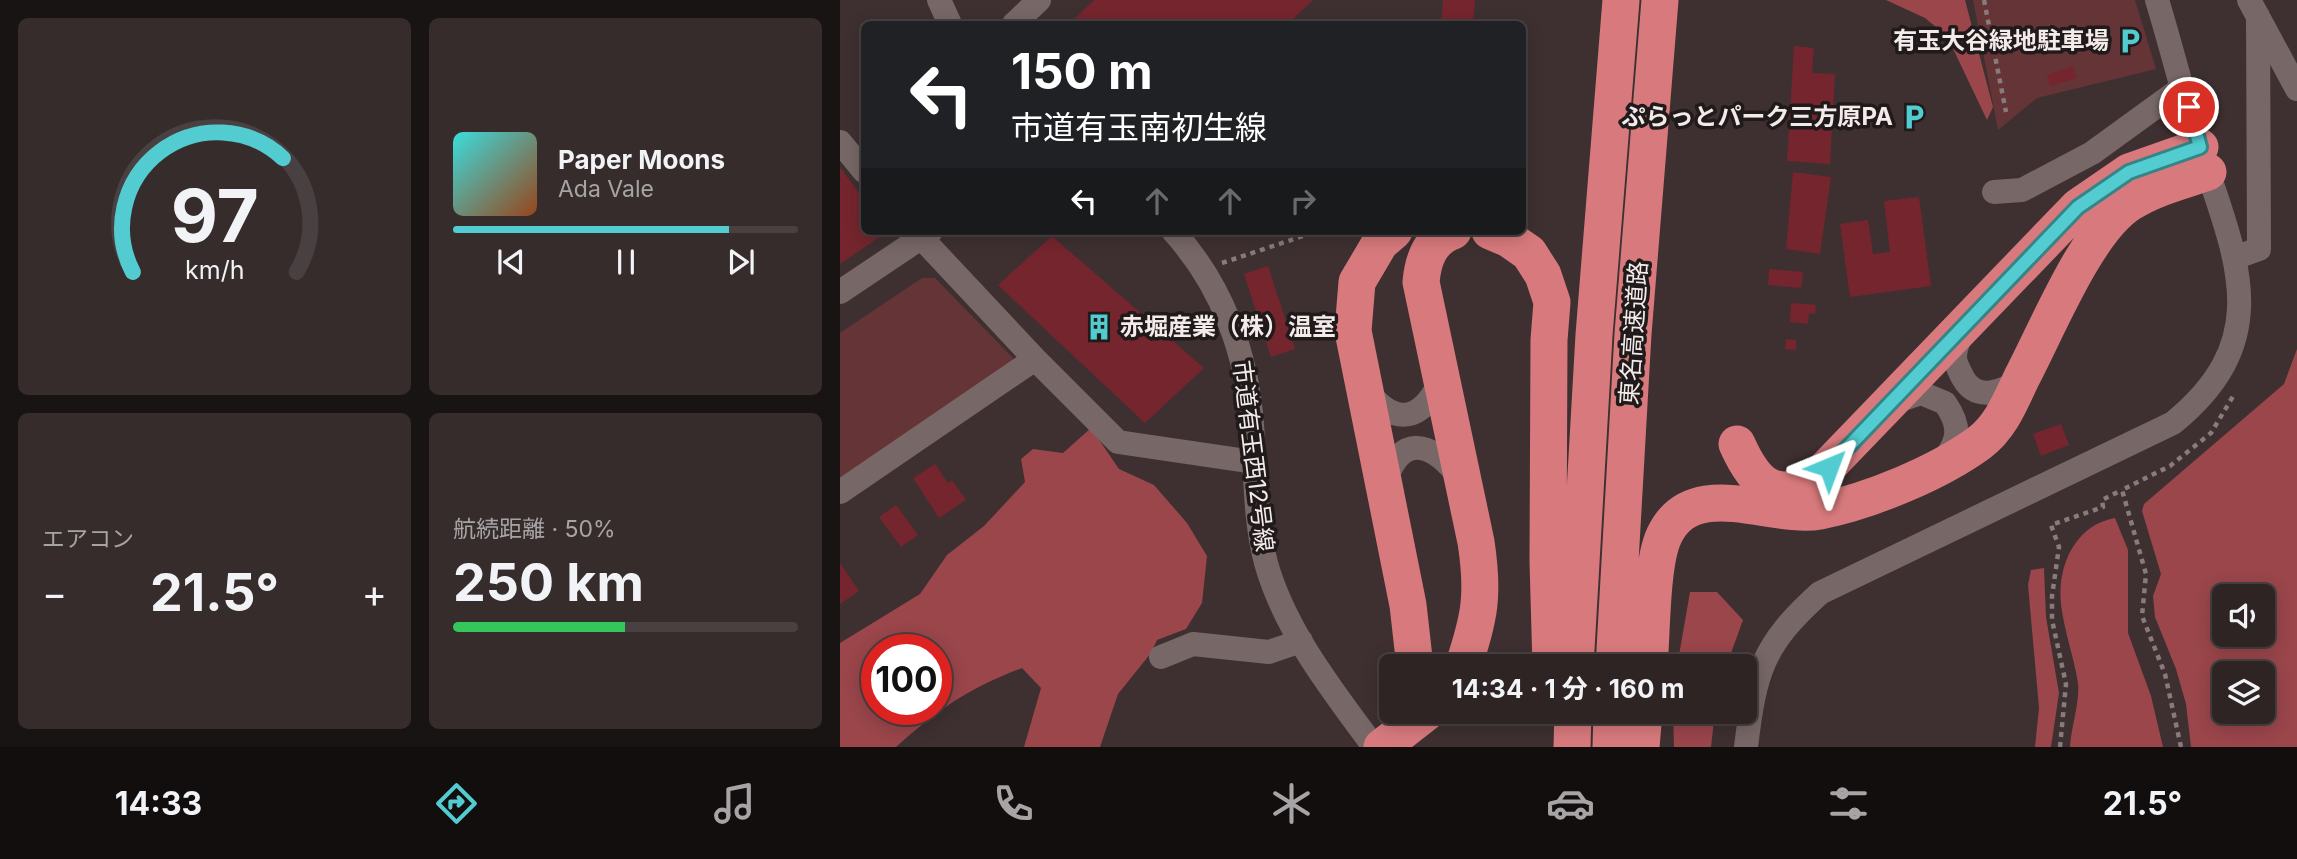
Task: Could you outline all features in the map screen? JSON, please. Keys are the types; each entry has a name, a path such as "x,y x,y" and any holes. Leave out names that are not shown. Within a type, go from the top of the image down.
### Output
{"highway":[{"name":"東名高速道路","path":"1576,654 1594,335 1621,0"},
{"name":"東名高速道路","path":"1615,654 1633,334 1660,0"},
{"path":"1737,444 1749,472 1773,488 1794,489 1815,480 2052,231 2104,186 2129,172 2204,159"},
{"path":"1650,654 1658,558 1664,535 1691,509 1712,502 1735,502 1806,513 1865,497 1936,467 1974,446 1993,431 2090,249 2110,220 2204,159"},
{"path":"1389,235 1380,243 1357,282 1353,331 1408,605 1414,654"},
{"path":"1447,235 1433,244 1423,262 1421,282 1482,584 1480,614 1467,654"},
{"path":"1500,235 1529,253 1543,275 1552,302 1549,340 1548,561 1551,654"},
{"path":"1378,735 1401,724"},
{"path":"1553,724 1554,747"},
{"path":"1572,747 1573,724"},
{"path":"1611,747 1612,724"},
{"path":"1641,747 1643,724"}],"street":[{"path":"939,0 949,21"},
{"path":"1017,21 1039,0"},
{"path":"1746,747 1757,678 1763,664 1779,632 1820,593 2173,423 2212,388 2231,346 2239,312 2240,284 2157,0"},
{"path":"2253,8 2297,89"},
{"path":"2234,258 2259,249 2253,8"},
{"path":"1994,192 2022,190 2092,153 2183,87"},
{"path":"840,142 861,167"},
{"path":"840,292 919,235"},
{"path":"924,235 1035,359 1118,442 1254,462"},
{"name":"市道有玉西12号線","path":"1176,235 1205,269 1220,298 1241,355 1249,391 1266,564 1301,642 1378,735"},
{"path":"1963,327 1955,357 1966,382 1974,390 1987,393 2003,391 2021,380"},
{"path":"840,492 1035,359"},
{"path":"1362,384 1379,406 1390,414 1406,415 1421,410 1432,400 1442,377"},
{"path":"1891,403 1921,393 1945,403 1958,429 1957,441 1936,467"},
{"path":"1383,486 1390,466 1411,449 1426,448 1444,457 1461,479"},
{"path":"1161,657 1193,644 1269,652 1301,642"}],"path":[{"path":"1984,0 2006,112"},
{"path":"1205,269 1306,235"},
{"path":"2060,747 2066,684 2052,620 2052,596 2059,547 2051,525 2103,507 2102,500 2170,466 2211,433 2239,386"},
{"path":"2122,490 2146,575 2142,616 2165,674 2181,747"}],"shaded area":[{"path":"1886,0 1965,0 1993,107 1987,120 1947,36 1925,18"},
{"path":"1973,0 2135,0 2156,69 2037,98 1998,130"},
{"path":"922,278 935,278 1013,358 1011,373 840,483 840,333"},
{"path":"2297,349 2297,747 2191,747 2186,704 2176,669 2155,617 2153,596 2161,574 2142,511 2144,504 2284,384"},
{"path":"1091,428 1119,469 1154,485 1187,523 1207,556 1202,603 1186,629 1157,640 1151,653 1118,694 1100,747 1024,747 1041,688 1022,668 952,702 952,634 861,634 861,725 922,725 896,747 840,747 840,643 920,594 947,555 984,526 1025,482 1021,459 1033,449 1063,453"},
{"path":"2115,518 2128,550 2128,633 2151,696 2163,747 2070,747 2078,683 2062,614 2062,576 2079,538 2101,522"},
{"path":"2044,568 2046,617 2059,693 2051,747 2035,747 2039,708 2028,585 2031,570"},
{"path":"1690,592 1717,592 1743,620 1731,654 1679,654"},
{"path":"1673,724 1714,724 1711,747 1674,747"}],"building":[{"path":"1094,0 1313,0 1291,21 1072,21"},
{"path":"1443,0 1475,0 1473,21 1441,21"},
{"path":"1794,46 1814,48 1812,73 1835,74 1830,164 1787,161"},
{"path":"2073,66 2077,78 2050,86 2047,75"},
{"path":"840,167 861,196 861,235 883,235 840,264"},
{"path":"1793,172 1831,177 1820,254 1786,249"},
{"path":"1919,197 1931,286 1850,297 1840,224 1868,220 1873,254 1890,252 1884,201"},
{"name":"赤堀産業（株）温室","path":"1052,236 1204,368 1145,423 998,285"},
{"path":"1268,266 1295,349 1271,357 1244,274"},
{"path":"1769,269 1803,272 1801,288 1768,285"},
{"path":"1791,303 1816,305 1815,314 1809,313 1808,324 1790,322"},
{"path":"1786,339 1796,340 1796,350 1785,349"},
{"path":"2061,424 2069,445 2041,456 2033,434"},
{"path":"935,464 948,483 952,480 966,500 939,518 913,478"},
{"path":"896,505 918,535 901,547 879,517"},
{"path":"840,563 859,591 840,604"}],"place":[{"name":"有玉大谷緑地駐車場","path":"2130,41"},
{"name":"ぷらっとパーク三方原PA","path":"1914,117"},
{"name":"赤堀産業（株）温室","path":"1099,327"}],"route":[{"path":"1829,467 2025,259 2078,207 2104,186 2129,172 2200,147 2189,107"}]}
